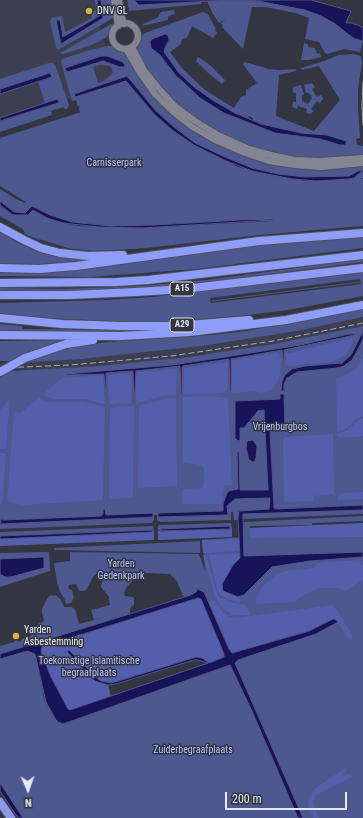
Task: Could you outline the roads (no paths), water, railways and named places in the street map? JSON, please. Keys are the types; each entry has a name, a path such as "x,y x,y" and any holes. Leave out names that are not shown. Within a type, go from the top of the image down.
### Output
{"highway":[{"path":"0,226 24,240 42,248 72,255 102,256 168,252"},
{"path":"0,268 39,269 76,266 168,252 259,241 363,233"},
{"name":"A15","path":"0,283 116,282 148,280 363,255"},
{"name":"A15","path":"0,295 69,296 184,289 363,268"},
{"name":"A29","path":"0,318 28,322 74,325 176,326 244,321 285,316 363,301"},
{"path":"0,335 121,336 190,332 251,326 326,314 363,305"},
{"path":"0,372 25,358 66,344 121,336"},
{"path":"0,802 11,818"},
{"path":"0,812 4,818"}],"main road":[{"path":"114,0 118,26"},
{"path":"119,0 124,24"},
{"path":"124,24 132,26 137,32 137,40 129,48 118,48 112,40 113,32 118,26 124,24"},
{"path":"129,48 144,70 176,107 194,121 218,135 249,149 295,160 321,161 363,158"},
{"path":"129,48 140,73 155,94 172,111 191,126 215,140 245,153 270,161 295,165 321,167 363,163"}],"waterway":[{"path":"56,229 59,222"},
{"path":"29,225 46,233 83,243 98,244 145,242"},
{"path":"0,240 36,258"},
{"path":"212,301 360,282"}],"tram line":[{"path":"363,82 363,125"}],"railway":[{"path":"0,368 70,365 171,356 273,341 363,323"}],"place":[{"name":"DNV GL","path":"89,11"},
{"name":"Yarden Asbestemming","path":"16,636"}],"park label":[{"name":"Carnisserpark","path":"114,163"},
{"name":"Vrijenburgbos","path":"280,427"},
{"name":"Yarden Gedenkpark","path":"121,570"},
{"name":"Toekomstige Islamitische begraafplaats","path":"89,666"},
{"name":"Zuiderbegraafplaats","path":"193,750"}]}
